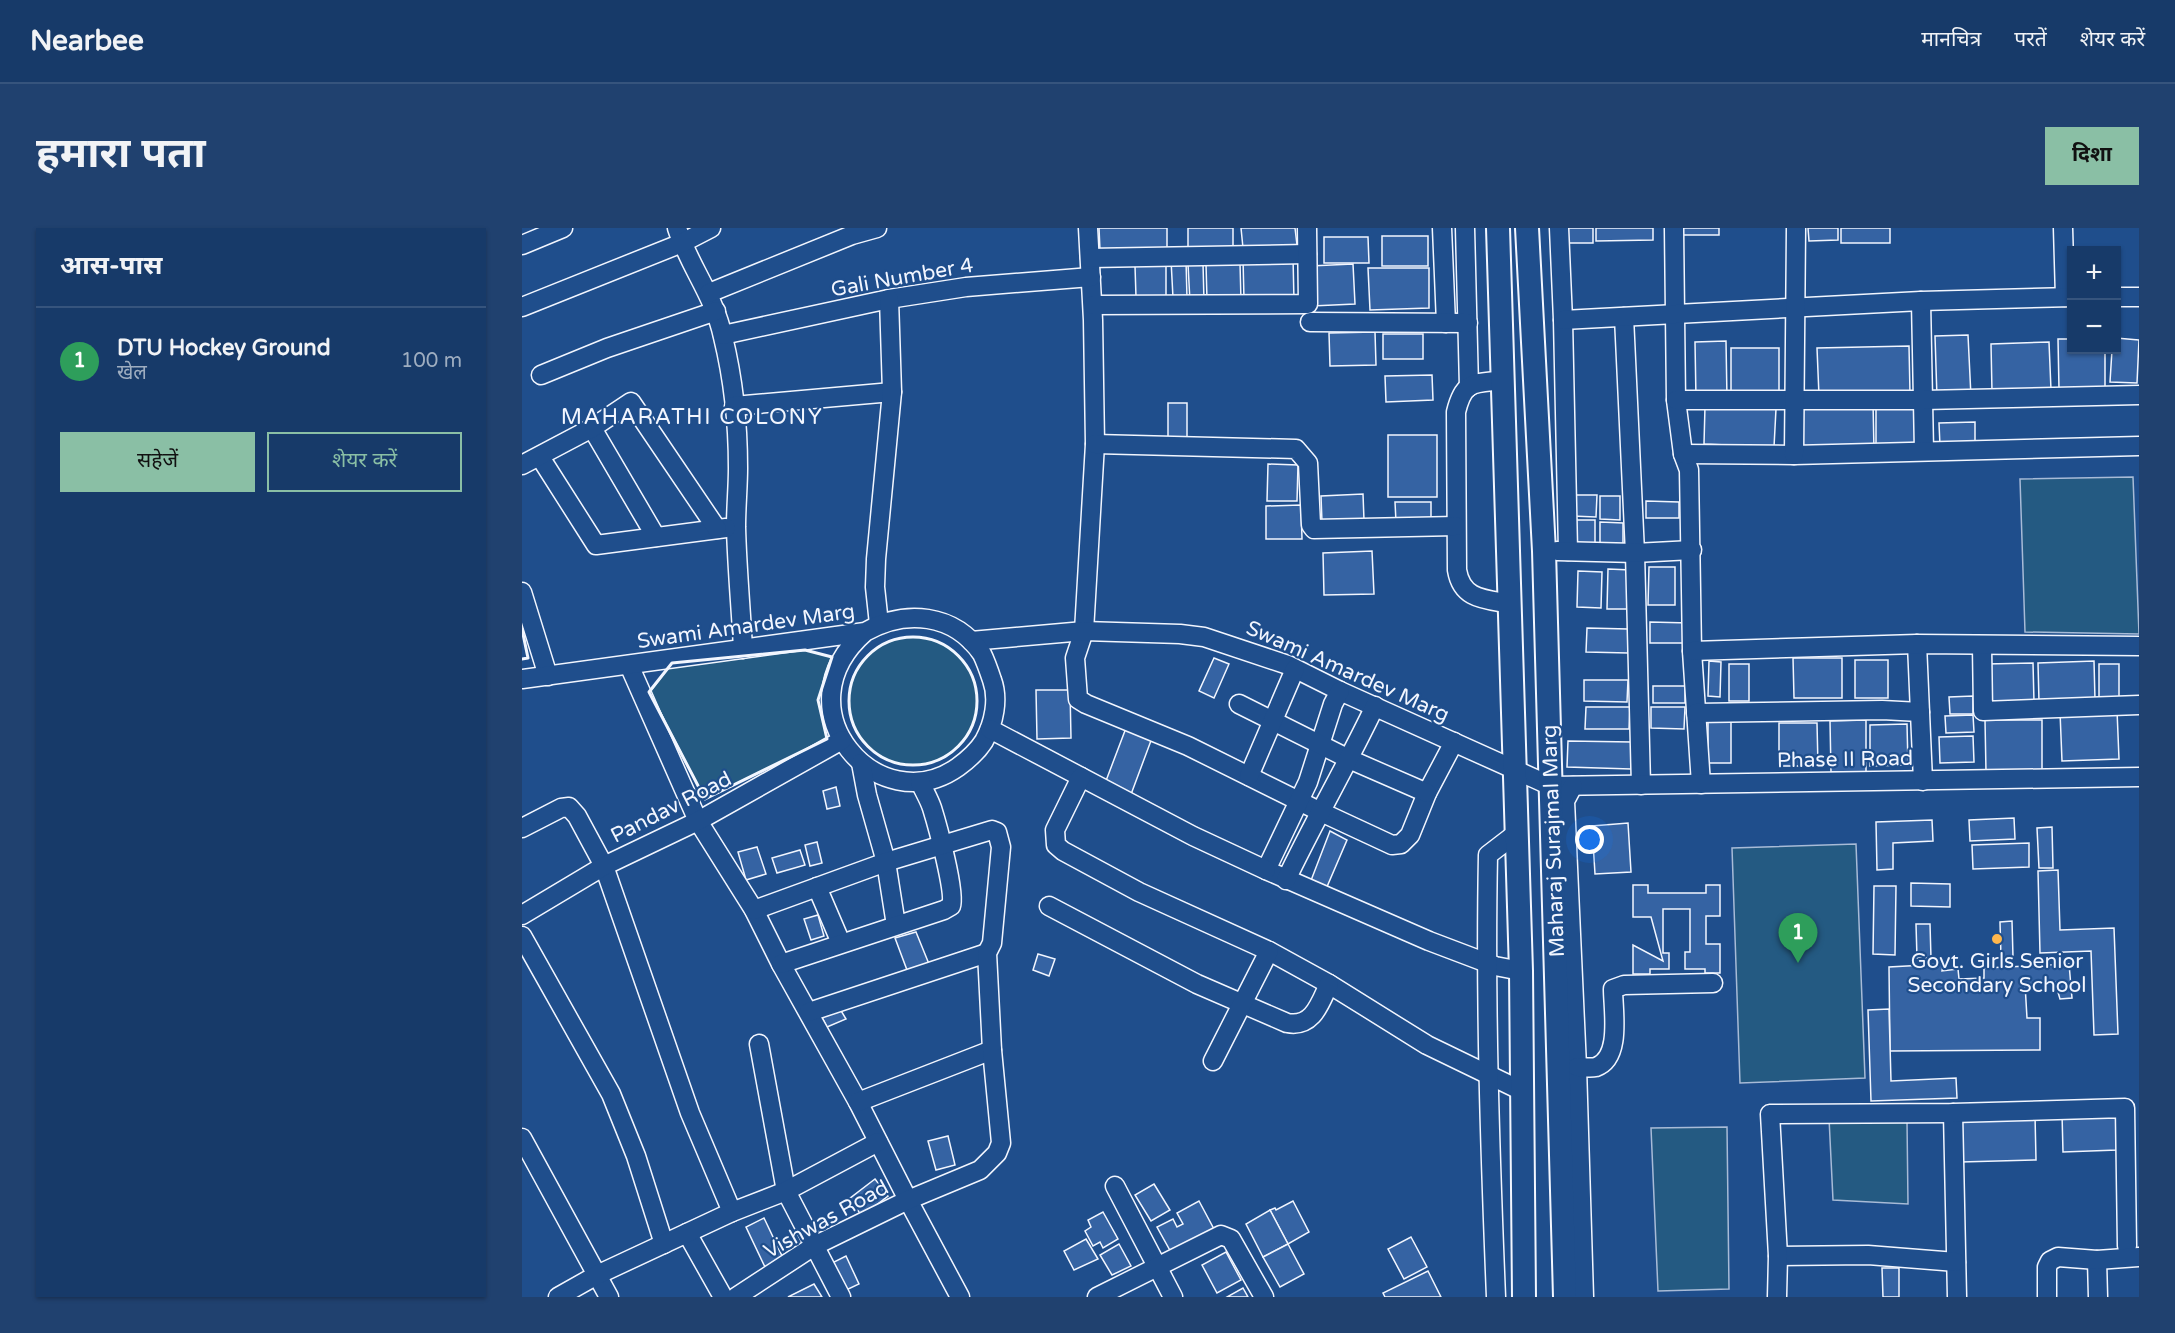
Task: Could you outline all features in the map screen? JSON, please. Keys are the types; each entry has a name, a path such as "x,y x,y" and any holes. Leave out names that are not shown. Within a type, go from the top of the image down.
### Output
{"main road":[{"path":"1498,228 1518,832 1524,1297"},
{"name":"Maharaj Surajmal Marg","path":"1527,228 1544,551 1562,786 1565,1297"}],"street":[{"path":"522,244 563,228"},
{"path":"522,307 679,235 711,228"},
{"path":"709,292 852,235 877,228"},
{"path":"1088,228 1093,305 1095,444 1084,631 1075,658 1078,699 1188,746 1392,845 1397,845 1410,835 1427,793 1454,742"},
{"path":"1093,305 1308,304 1306,228"},
{"path":"1442,228 1446,323"},
{"path":"1465,228 1469,387"},
{"path":"1559,228 1568,551"},
{"path":"1674,228 1676,400 1683,454 1689,470 1692,651 1701,784"},
{"path":"1794,454 1796,228"},
{"path":"2063,228 2067,283"},
{"path":"679,235 709,292 716,311 723,335 734,406 738,466 736,527 743,650"},
{"path":"1090,258 1307,254"},
{"name":"Gali Number 4","path":"723,335 889,299 966,287 1091,277"},
{"path":"1563,320 1921,301 2067,297"},
{"path":"2121,297 2139,297"},
{"path":"889,299 892,392 876,559 872,628 844,654 836,670 830,701 833,721 842,740 861,763 895,779 920,782 946,776 971,758 990,729 995,703 994,683 983,656 971,641"},
{"path":"1921,301 1924,452"},
{"path":"541,375 607,348 716,311"},
{"path":"1624,317 1635,553 1641,785"},
{"path":"1310,322 1468,323"},
{"path":"1504,380 1465,388 1460,396 1456,412 1456,526 1459,583 1464,590 1475,596 1511,604"},
{"path":"1534,384 1564,385"},
{"path":"734,406 892,392"},
{"path":"1676,400 1924,400 2139,395"},
{"path":"522,465 592,428 631,402 717,529"},
{"path":"592,428 656,537"},
{"path":"1095,444 1296,449 1308,463 1311,525 1314,529 1456,526"},
{"path":"1683,454 1924,452 2139,446"},
{"path":"540,457 596,545 736,527"},
{"path":"1544,551 1635,553 1692,550"},
{"path":"522,592 548,676"},
{"name":"Swami Amardev Marg","path":"522,680 743,650 872,628 910,617 936,620 953,627 971,641 1084,631 1204,637 1227,643 1295,669 1516,770 1562,786"},
{"path":"1692,651 1917,644 2139,646"},
{"path":"1917,644 1923,781"},
{"path":"1982,646 1983,711 2139,705"},
{"path":"629,665 698,821 754,910 960,1297"},
{"path":"1249,776 1295,669"},
{"path":"1266,870 1308,782 1333,704 1340,691"},
{"path":"1239,704 1349,759 1427,793"},
{"path":"1286,880 1375,706"},
{"path":"1696,713 1882,710 1920,712"},
{"path":"990,729 1193,836 1286,880 1429,941 1486,963 1521,971"},
{"name":"Pandav Road","path":"522,915 603,866 698,821 842,740"},
{"path":"861,763 867,795 886,862 896,925"},
{"path":"1081,777 1055,830 1056,845 1063,851 1139,892 1269,951 1329,984 1427,1045 1522,1091"},
{"name":"Phase II Road","path":"1562,786 2139,777"},
{"path":"781,963 951,906 953,896 941,844 931,807 920,782"},
{"path":"1562,786 1565,801 1577,1068 1584,1297"},
{"path":"522,828 561,808 569,807 577,816 603,866 690,1113 732,1212"},
{"name":"Vishwas Road","path":"736,1297 814,1246 908,1200 980,1170 998,1153 1002,1143 992,1050 987,952 992,943 997,907 1000,838 997,832 992,830 941,844"},
{"path":"1496,1297 1488,1075 1486,963 1488,855 1518,832"},
{"path":"754,910 941,844"},
{"path":"817,887 841,943"},
{"path":"1050,906 1197,984 1287,1023 1301,1023 1315,1013 1329,984"},
{"path":"522,936 611,1094 636,1156 664,1244"},
{"path":"1213,1061 1269,951"},
{"path":"809,1012 987,952"},
{"path":"1577,1068 1596,1067 1609,1058 1613,1041 1613,989 1624,985 1713,983"},
{"path":"759,1044 786,1191 841,1297"},
{"path":"858,1102 992,1050"},
{"path":"1777,1297 1778,1256 1770,1114 1953,1113 2125,1108 2133,1184 2133,1252 2097,1260 2058,1257 2050,1261 2047,1267 2047,1297"},
{"path":"1953,1113 1957,1297"},
{"path":"522,1138 609,1297"},
{"path":"558,1297 597,1275 732,1212 786,1191 878,1142"},
{"path":"1115,1186 1173,1297"},
{"path":"687,1233 723,1297"},
{"path":"1096,1297 1213,1238 1226,1236 1231,1239 1264,1297"},
{"path":"1778,1256 1868,1255 1956,1262"},
{"path":"2097,1260 2098,1297"}],"shaded area":[{"path":"2133,477 2139,634 2025,632 2020,479"},
{"path":"913,637 926,638 949,647 967,665 976,688 976,714 967,737 949,755 926,764 913,765 900,764 877,755 859,737 850,714 849,701 850,688 859,665 877,647 900,638"},
{"path":"805,650 832,657 818,700 827,739 705,799 650,692 672,663"},
{"path":"1856,844 1865,1078 1740,1083 1732,848"},
{"path":"1829,1118 1907,1121 1908,1204 1833,1200"},
{"path":"1727,1127 1729,1289 1658,1291 1651,1128"}],"building":[{"path":"1099,228 1167,228 1167,250 1100,250"},
{"path":"1188,228 1233,228 1233,249 1188,250"},
{"path":"1241,228 1295,228 1297,245 1243,248"},
{"path":"1563,228 1593,228 1593,243 1563,243"},
{"path":"1596,228 1653,228 1653,240 1596,241"},
{"path":"1680,228 1719,228 1719,235 1680,235"},
{"path":"1808,228 1838,228 1838,240 1809,241"},
{"path":"1841,228 1890,228 1890,243 1841,243"},
{"path":"1382,236 1428,236 1428,266 1382,266"},
{"path":"1324,237 1368,237 1369,263 1324,263"},
{"path":"1293,257 1294,301 1244,300 1243,259"},
{"path":"1171,260 1186,260 1187,298 1173,298"},
{"path":"1203,263 1204,301 1190,302 1188,264"},
{"path":"1240,263 1241,301 1207,300 1206,264"},
{"path":"1353,264 1355,304 1312,306 1310,266"},
{"path":"1166,265 1166,296 1136,297 1135,266"},
{"path":"1368,268 1429,268 1429,308 1370,310"},
{"path":"1375,332 1376,365 1330,366 1329,333"},
{"path":"1383,334 1423,334 1423,359 1383,359"},
{"path":"1968,335 1971,397 1937,398 1935,336"},
{"path":"2121,338 2139,340 2137,383 2110,382 2112,354 2121,354"},
{"path":"2058,339 2067,339 2067,354 2105,354 2105,389 2059,389"},
{"path":"1726,341 1727,399 1696,399 1695,342"},
{"path":"2049,342 2051,390 1992,392 1991,344"},
{"path":"1909,346 1910,393 1819,396 1817,348"},
{"path":"1731,348 1779,348 1779,398 1731,398"},
{"path":"1432,375 1433,400 1386,402 1385,376"},
{"path":"1873,401 1874,451 1798,453 1797,402"},
{"path":"1168,403 1187,403 1187,440 1168,440"},
{"path":"1876,403 1916,403 1916,446 1876,446"},
{"path":"1705,406 1776,409 1774,447 1704,444"},
{"path":"1975,422 1975,445 1940,446 1939,423"},
{"path":"1388,435 1437,435 1437,497 1388,497"},
{"path":"1268,464 1298,465 1297,501 1267,501"},
{"path":"1363,494 1364,520 1322,522 1321,496"},
{"path":"1573,495 1597,495 1596,517 1572,516"},
{"path":"1600,496 1620,496 1620,520 1600,519"},
{"path":"1646,501 1679,502 1679,518 1646,518"},
{"path":"1395,502 1431,502 1431,521 1396,522"},
{"path":"1301,505 1302,539 1266,539 1266,506"},
{"path":"1575,520 1595,520 1595,543 1574,543"},
{"path":"1600,522 1623,523 1623,547 1600,546"},
{"path":"1372,551 1374,594 1324,595 1323,553"},
{"path":"1649,567 1675,567 1675,605 1648,605"},
{"path":"1608,569 1631,570 1631,609 1607,609"},
{"path":"1578,571 1602,572 1601,608 1577,607"},
{"path":"1650,622 1689,623 1689,643 1650,643"},
{"path":"1587,628 1628,629 1628,653 1586,652"},
{"path":"1214,658 1229,664 1214,698 1199,691"},
{"path":"1793,658 1842,658 1842,698 1794,698"},
{"path":"1855,660 1888,660 1888,698 1855,698"},
{"path":"1709,661 1721,662 1720,697 1708,696"},
{"path":"2094,661 2095,700 2039,702 2038,663"},
{"path":"2033,663 2034,702 1987,703 1986,664"},
{"path":"1729,664 1749,664 1749,701 1729,701"},
{"path":"2099,664 2119,664 2119,704 2099,704"},
{"path":"1584,680 1628,680 1627,702 1584,701"},
{"path":"1653,686 1685,686 1685,703 1653,703"},
{"path":"1036,690 1070,690 1071,738 1037,739"},
{"path":"1973,696 1973,714 1950,714 1949,697"},
{"path":"1586,707 1630,707 1629,729 1585,729"},
{"path":"1651,707 1685,707 1684,729 1651,728"},
{"path":"2117,710 2119,759 2062,761 2060,712"},
{"path":"1973,715 1974,732 1946,733 1945,716"},
{"path":"1708,720 1731,721 1731,763 1708,763"},
{"path":"1866,720 1866,772 1831,772 1830,721"},
{"path":"1985,720 2042,720 2042,772 1986,772"},
{"path":"1779,723 1817,723 1818,766 1779,766"},
{"path":"1907,724 1908,765 1870,766 1870,725"},
{"path":"1126,728 1152,738 1130,797 1104,786"},
{"path":"1973,736 1974,762 1940,763 1939,737"},
{"path":"1568,741 1632,742 1631,769 1567,767"},
{"path":"836,787 840,806 827,809 823,791"},
{"path":"2014,818 2015,839 1970,841 1969,820"},
{"path":"1932,820 1933,841 1893,843 1893,869 1877,870 1876,822"},
{"path":"1628,823 1631,872 1595,874 1592,826"},
{"path":"2052,827 2053,868 2039,868 2037,828"},
{"path":"1330,831 1347,840 1326,889 1310,883"},
{"path":"817,842 822,863 810,866 805,845"},
{"path":"2029,843 2029,867 1973,869 1972,845"},
{"path":"757,847 766,874 746,880 738,852"},
{"path":"800,850 805,865 777,873 772,858"},
{"path":"2058,870 2060,930 2114,928 2118,1034 2094,1035 2091,951 2040,953 2038,871"},
{"path":"1911,883 1950,884 1950,907 1911,906"},
{"path":"1633,885 1648,885 1648,893 1706,893 1706,885 1720,885 1720,916 1706,916 1706,944 1720,944 1720,973 1705,973 1705,969 1685,969 1685,952 1690,952 1690,909 1663,909 1663,953 1669,953 1669,969 1650,969 1650,974 1633,974 1633,945 1663,961 1651,917 1633,917"},
{"path":"1874,886 1896,886 1895,955 1873,954"},
{"path":"818,915 824,936 811,940 804,919"},
{"path":"2012,921 2013,957 2001,957 2000,922"},
{"path":"1916,924 1930,924 1931,958 1917,958"},
{"path":"916,932 929,964 907,970 895,938"},
{"path":"1038,954 1055,959 1049,976 1033,970"},
{"path":"1943,964 1942,971 1958,969 1959,979 1984,978 1984,968 2069,964 2072,998 2060,999 2055,982 2025,984 2027,1018 2040,1018 2040,1050 1890,1051 1889,967"},
{"path":"837,1004 846,1019 827,1027 819,1012"},
{"path":"1889,1009 1891,1081 1956,1078 1957,1098 1871,1101 1868,1010"},
{"path":"2116,1112 2117,1150 2063,1152 2062,1114"},
{"path":"2035,1115 2036,1160 1961,1162 1960,1117"},
{"path":"948,1136 955,1165 936,1170 928,1141"},
{"path":"875,1179 888,1196 862,1216 849,1199"},
{"path":"1154,1184 1170,1210 1151,1221 1135,1195"},
{"path":"1199,1201 1215,1231 1172,1254 1157,1227 1173,1219 1177,1227 1183,1224 1177,1213"},
{"path":"1293,1201 1309,1232 1288,1244 1270,1210 1275,1208 1276,1210"},
{"path":"1270,1210 1288,1244 1263,1257 1246,1224"},
{"path":"1103,1212 1118,1239 1103,1248 1100,1242 1093,1246 1085,1231 1091,1227 1088,1220"},
{"path":"764,1218 783,1258 765,1267 746,1227"},
{"path":"1411,1237 1427,1267 1404,1279 1388,1249"},
{"path":"1086,1239 1098,1259 1074,1270 1064,1251"},
{"path":"1119,1244 1131,1266 1112,1275 1100,1255"},
{"path":"1288,1244 1304,1274 1280,1287 1263,1257"},
{"path":"1226,1252 1241,1280 1217,1293 1202,1265"},
{"path":"846,1256 859,1284 842,1292 828,1265"},
{"path":"1882,1268 1899,1268 1899,1297 1883,1297"},
{"path":"1428,1271 1441,1297 1385,1297 1383,1293"},
{"path":"814,1284 822,1297 788,1297"},
{"path":"1243,1288 1248,1297 1227,1297"}],"wall":[{"path":"522,629 528,658 522,659"},
{"path":"913,637 926,638 949,647 967,665 976,688 977,701 976,714 967,737 949,755 926,764 913,765 900,764 877,755 859,737 850,714 849,701 850,688 859,665 877,647 900,638 913,637"},
{"path":"805,650 832,657 818,700 827,739 705,799 649,692 672,663 805,650"}],"place":[{"name":"Govt. Girls Senior Secondary School","path":"1997,939"},
{"name":"DTU Hockey Ground","path":"1798,963"}],"district":[{"name":"MAHARATHI COLONY","path":"692,416"}]}
